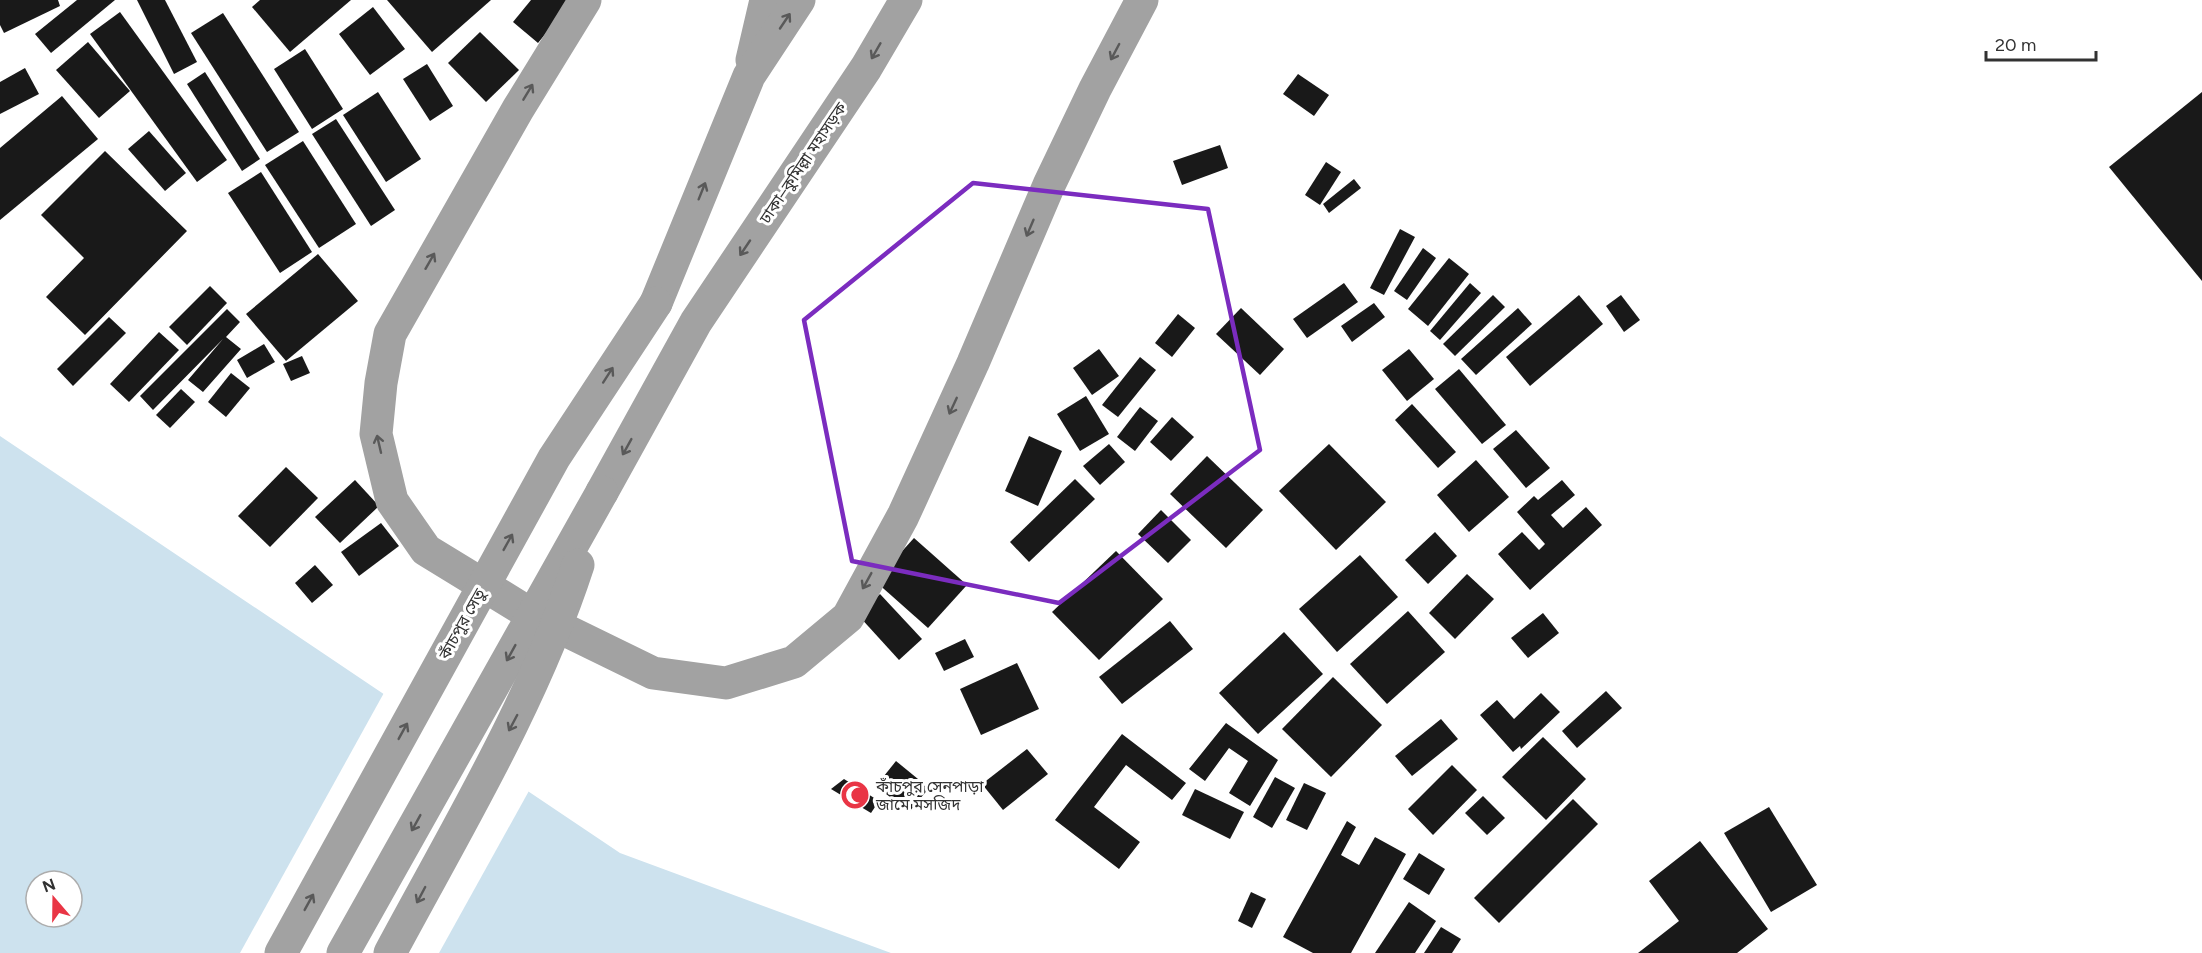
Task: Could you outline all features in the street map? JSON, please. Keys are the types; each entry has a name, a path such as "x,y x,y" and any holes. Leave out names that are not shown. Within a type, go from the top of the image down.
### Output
{"highway":[{"path":"585,0 518,109 390,334 381,383 376,434 392,501 426,550 524,610 653,673 726,683 794,662 848,617 903,516 973,363 1049,185 1095,89 1142,0"},
{"path":"749,76 766,0"},
{"path":"749,76 799,0"},
{"name":"ঢাকা–কুমিল্লা মহাসড়ক","path":"602,492 696,322 866,68 906,0"},
{"name":"কাঁচপুর সেতু","path":"281,953 554,458 656,303 749,76"},
{"path":"343,953 602,492"},
{"path":"390,953 518,714 543,661 566,602 602,492"}],"highlighted area":[{"path":"973,183 1208,209 1260,450 1059,603 852,561 804,320"}],"water":[{"path":"0,436 620,853 891,953 0,953"}],"pier":[{"path":"385,691 530,789 439,953 240,953"}],"building":[{"path":"0,0 58,0 60,6 4,33 0,25"},
{"path":"77,0 115,0 51,53 35,34"},
{"path":"137,0 165,0 197,62 174,74"},
{"path":"260,0 351,0 290,52 252,7"},
{"path":"387,0 491,0 432,52"},
{"path":"531,0 573,0 538,43 513,22"},
{"path":"373,7 405,49 370,75 339,34"},
{"path":"120,12 227,160 197,182 90,34"},
{"path":"223,13 299,132 267,152 191,33"},
{"path":"480,32 519,70 486,102 448,63"},
{"path":"88,42 130,91 99,118 56,70"},
{"path":"305,49 343,109 312,129 274,69"},
{"path":"427,64 453,106 430,121 403,79"},
{"path":"25,68 39,94 0,114 0,82"},
{"path":"205,72 260,159 242,171 187,84"},
{"path":"1298,74 1329,95 1314,116 1283,94"},
{"path":"378,92 421,159 386,182 343,115"},
{"path":"2202,92 2202,281 2109,167"},
{"path":"62,96 98,139 0,220 0,148"},
{"path":"336,119 395,210 371,226 312,134"},
{"path":"149,131 186,173 165,191 128,149"},
{"path":"303,141 356,224 319,248 265,165"},
{"path":"1220,145 1228,168 1182,185 1173,161"},
{"path":"105,151 187,231 85,335 46,297 84,258 41,215"},
{"path":"1326,162 1341,172 1320,205 1305,195"},
{"path":"261,172 312,252 280,273 228,193"},
{"path":"1354,179 1361,188 1329,213 1323,204"},
{"path":"1400,229 1415,237 1384,295 1370,288"},
{"path":"1423,248 1436,258 1407,300 1394,291"},
{"path":"318,254 358,301 286,361 246,314"},
{"path":"1449,258 1469,274 1428,326 1408,309"},
{"path":"1344,283 1358,302 1307,338 1293,319"},
{"path":"1470,283 1481,293 1440,340 1430,331"},
{"path":"210,286 227,303 187,345 169,327"},
{"path":"1493,295 1505,307 1455,356 1443,344"},
{"path":"1579,295 1603,324 1530,386 1506,357"},
{"path":"1621,295 1640,320 1624,332 1606,306"},
{"path":"1374,303 1385,317 1352,342 1341,326"},
{"path":"1241,308 1284,349 1260,375 1216,334"},
{"path":"1518,308 1532,324 1476,375 1461,359"},
{"path":"227,309 240,322 226,337 241,349 203,392 188,380 223,339 153,410 140,396"},
{"path":"1178,314 1195,328 1172,357 1155,343"},
{"path":"109,317 126,333 73,386 57,369"},
{"path":"159,332 179,350 129,402 110,384"},
{"path":"264,344 275,362 247,378 237,360"},
{"path":"1099,349 1119,376 1092,395 1073,368"},
{"path":"1409,349 1434,379 1407,401 1382,370"},
{"path":"302,356 310,373 291,381 283,364"},
{"path":"1140,357 1156,370 1118,417 1102,405"},
{"path":"1459,369 1506,425 1482,444 1435,389"},
{"path":"231,373 250,388 226,417 208,402"},
{"path":"181,389 195,402 170,428 156,415"},
{"path":"1086,396 1109,434 1080,451 1057,414"},
{"path":"1412,404 1456,452 1438,468 1395,420"},
{"path":"1140,407 1158,421 1135,451 1117,437"},
{"path":"1172,417 1194,437 1171,461 1150,442"},
{"path":"1516,430 1550,468 1526,488 1493,449"},
{"path":"1029,436 1062,451 1038,506 1005,491"},
{"path":"1109,444 1125,462 1100,485 1083,466"},
{"path":"1329,444 1386,502 1336,550 1279,491"},
{"path":"1207,456 1263,510 1226,548 1170,494"},
{"path":"1476,460 1509,497 1469,532 1437,495"},
{"path":"286,467 318,498 270,547 238,516"},
{"path":"1075,479 1095,499 1029,562 1010,542"},
{"path":"355,480 379,506 340,543 315,517"},
{"path":"1562,480 1575,495 1551,515 1563,528 1586,507 1602,525 1530,590 1498,554 1522,532 1539,550 1545,544 1517,512 1534,496 1538,500"},
{"path":"1161,510 1191,540 1168,563 1138,534"},
{"path":"381,523 399,546 359,576 341,552"},
{"path":"1435,532 1457,556 1428,584 1405,560"},
{"path":"914,538 967,585 928,628 875,581"},
{"path":"1116,551 1163,599 1099,660 1052,612"},
{"path":"1360,555 1398,597 1337,652 1299,609"},
{"path":"315,565 333,585 312,603 295,583"},
{"path":"1467,574 1494,599 1455,639 1429,613"},
{"path":"880,594 922,639 899,660 858,615"},
{"path":"1408,611 1445,652 1387,704 1350,664"},
{"path":"1543,613 1559,633 1528,658 1511,638"},
{"path":"1170,621 1193,649 1122,704 1099,677"},
{"path":"1284,632 1323,674 1258,734 1219,693"},
{"path":"965,639 974,657 944,671 935,653"},
{"path":"1017,663 1039,709 981,735 960,689"},
{"path":"1333,677 1382,725 1331,777 1282,729"},
{"path":"1606,691 1622,708 1577,748 1562,731"},
{"path":"1541,693 1560,712 1521,749 1520,746 1513,752 1480,715 1497,700 1514,719"},
{"path":"1441,719 1458,739 1412,776 1395,756"},
{"path":"1226,723 1278,760 1250,806 1229,793 1248,761 1229,748 1205,781 1189,769"},
{"path":"1122,734 1186,783 1172,800 1126,765 1094,807 1140,842 1119,869 1055,820"},
{"path":"1543,737 1586,779 1546,820 1502,777"},
{"path":"1027,749 1048,774 1003,810 982,784"},
{"path":"896,761 929,788 909,812 876,786"},
{"path":"1452,765 1477,790 1433,835 1408,809"},
{"path":"1275,777 1295,788 1272,828 1253,817"},
{"name":"কাঁচপুর সেনপাড়া জামে মসজিদ","path":"844,779 879,801 871,813 831,789"},
{"path":"1304,783 1326,793 1307,830 1286,820"},
{"path":"1195,789 1244,812 1230,839 1182,815"},
{"path":"1483,796 1505,818 1487,835 1465,813"},
{"path":"1573,799 1598,824 1499,923 1474,898"},
{"path":"1769,807 1817,885 1771,912 1724,833"},
{"path":"1347,821 1356,827 1341,855 1359,865 1375,837 1406,854 1351,953 1313,953 1283,937"},
{"path":"1700,841 1768,929 1737,953 1638,953 1679,921 1649,881"},
{"path":"1419,853 1445,869 1429,895 1403,879"},
{"path":"1251,892 1266,899 1252,928 1238,921"},
{"path":"1409,902 1436,921 1415,953 1375,953"},
{"path":"1441,927 1461,939 1452,953 1424,953"}],"place":[{"name":"কাঁচপুর সেনপাড়া জামে মসজিদ","path":"855,795"}]}
